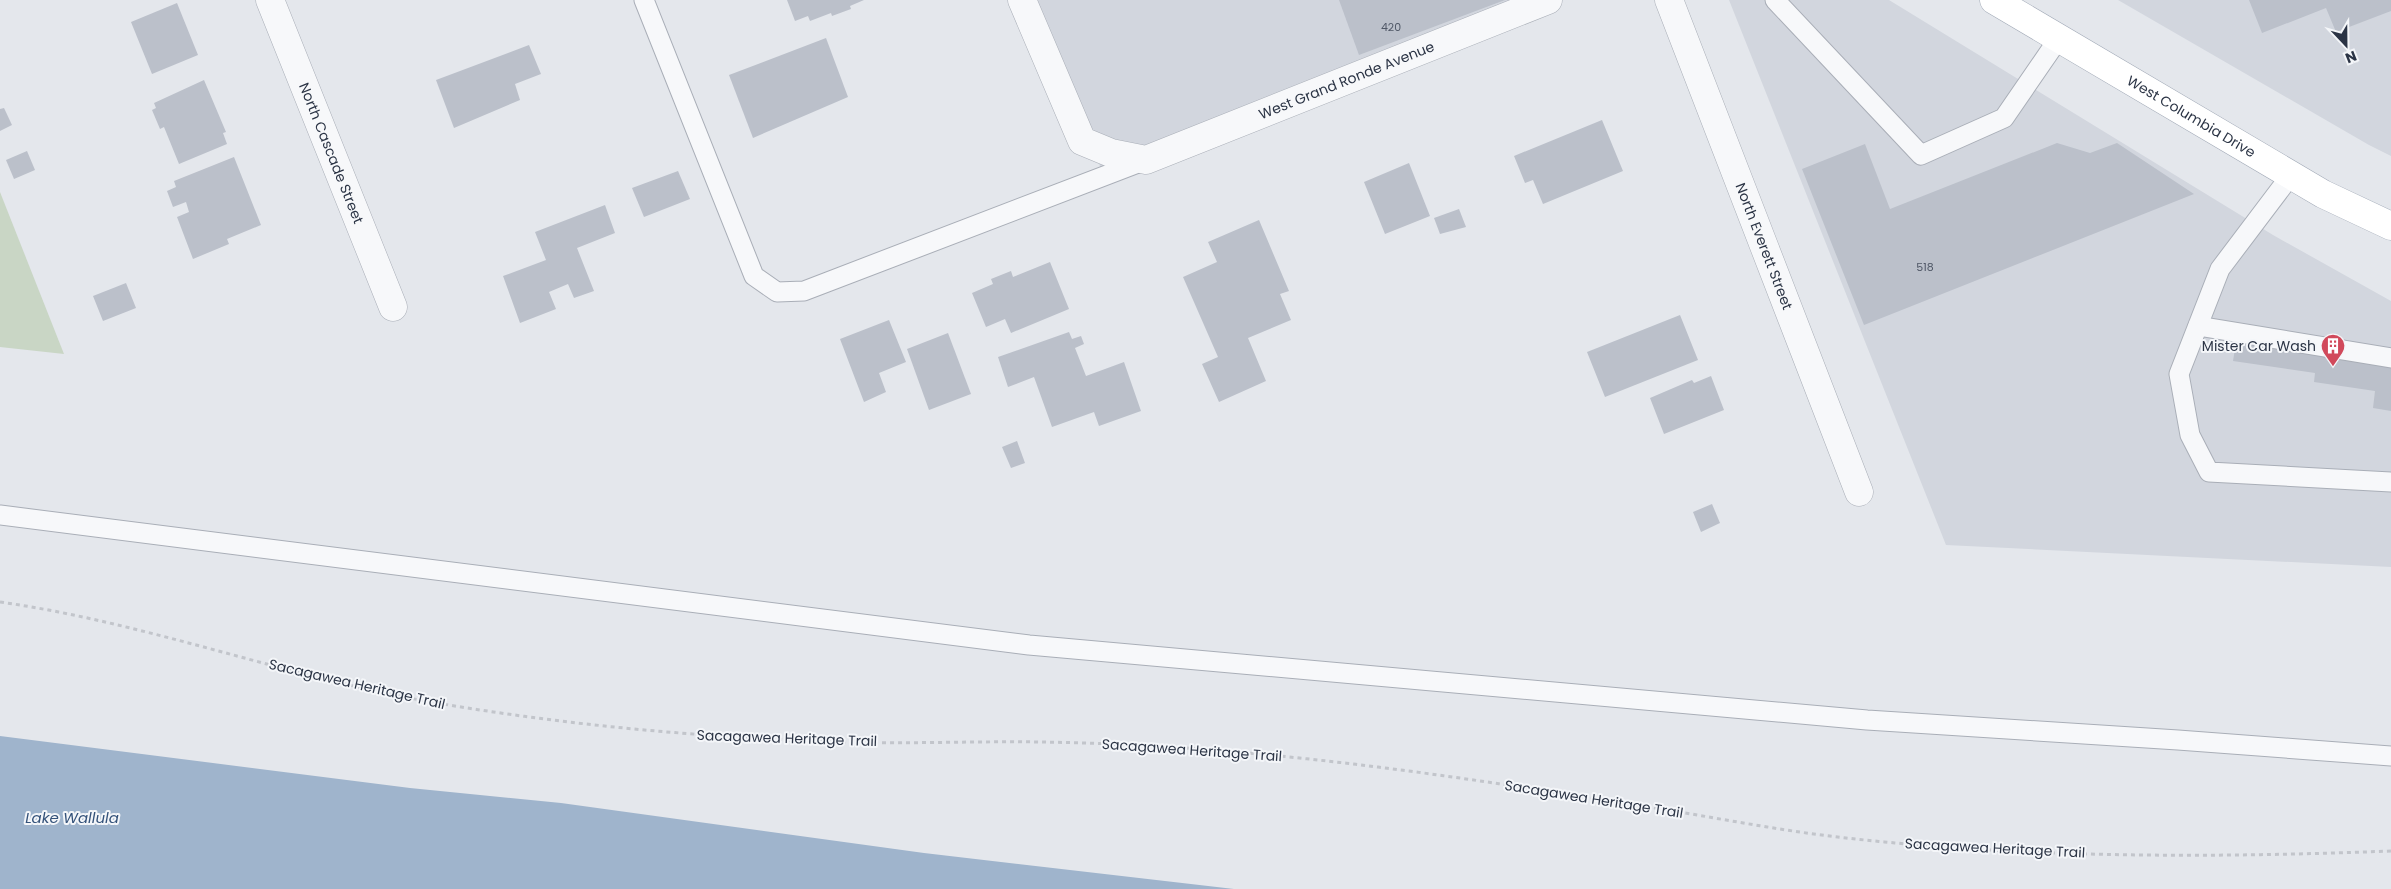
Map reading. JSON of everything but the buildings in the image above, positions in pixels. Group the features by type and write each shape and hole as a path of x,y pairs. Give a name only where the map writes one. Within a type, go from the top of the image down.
{"main road":[{"name":"West Columbia Drive","path":"1994,0 2324,194 2391,226"}],"street":[{"name":"North Cascade Street","path":"270,0 393,307"},
{"path":"1022,0 1082,141 1111,153 1146,160"},
{"name":"West Grand Ronde Avenue","path":"1146,160 1548,0"},
{"name":"North Everett Street","path":"1669,0 1859,492"}],"lane":[{"path":"644,0 754,276 777,292 804,291 1146,160"},
{"path":"1775,0 1921,154 2004,118 2059,38"},
{"path":"2291,175 2220,269 2179,374 2190,435 2209,472 2391,482"},
{"path":"2198,326 2391,358"},
{"path":"0,515 1029,646 1857,719 2391,756"}],"path":[{"name":"Sacagawea Heritage Trail","path":"0,602 90,618 381,692 519,716 616,728 709,735 853,742 1047,742 1252,753 1416,771 1783,830 2011,852 2286,855 2391,851"}],"shaded area":[{"path":"1034,0 1518,0 1101,169"},
{"path":"1729,0 1889,0 2273,235 2391,301 2391,567 1946,545"},
{"path":"2118,0 2391,0 2391,156 2369,145"}],"green space":[{"path":"0,192 64,354 0,347"}],"water":[{"name":"Lake Wallula","path":"0,736 410,788 561,803 924,853 1234,889 0,889"}],"place":[{"name":"Mister Car Wash","path":"2333,367"}]}
